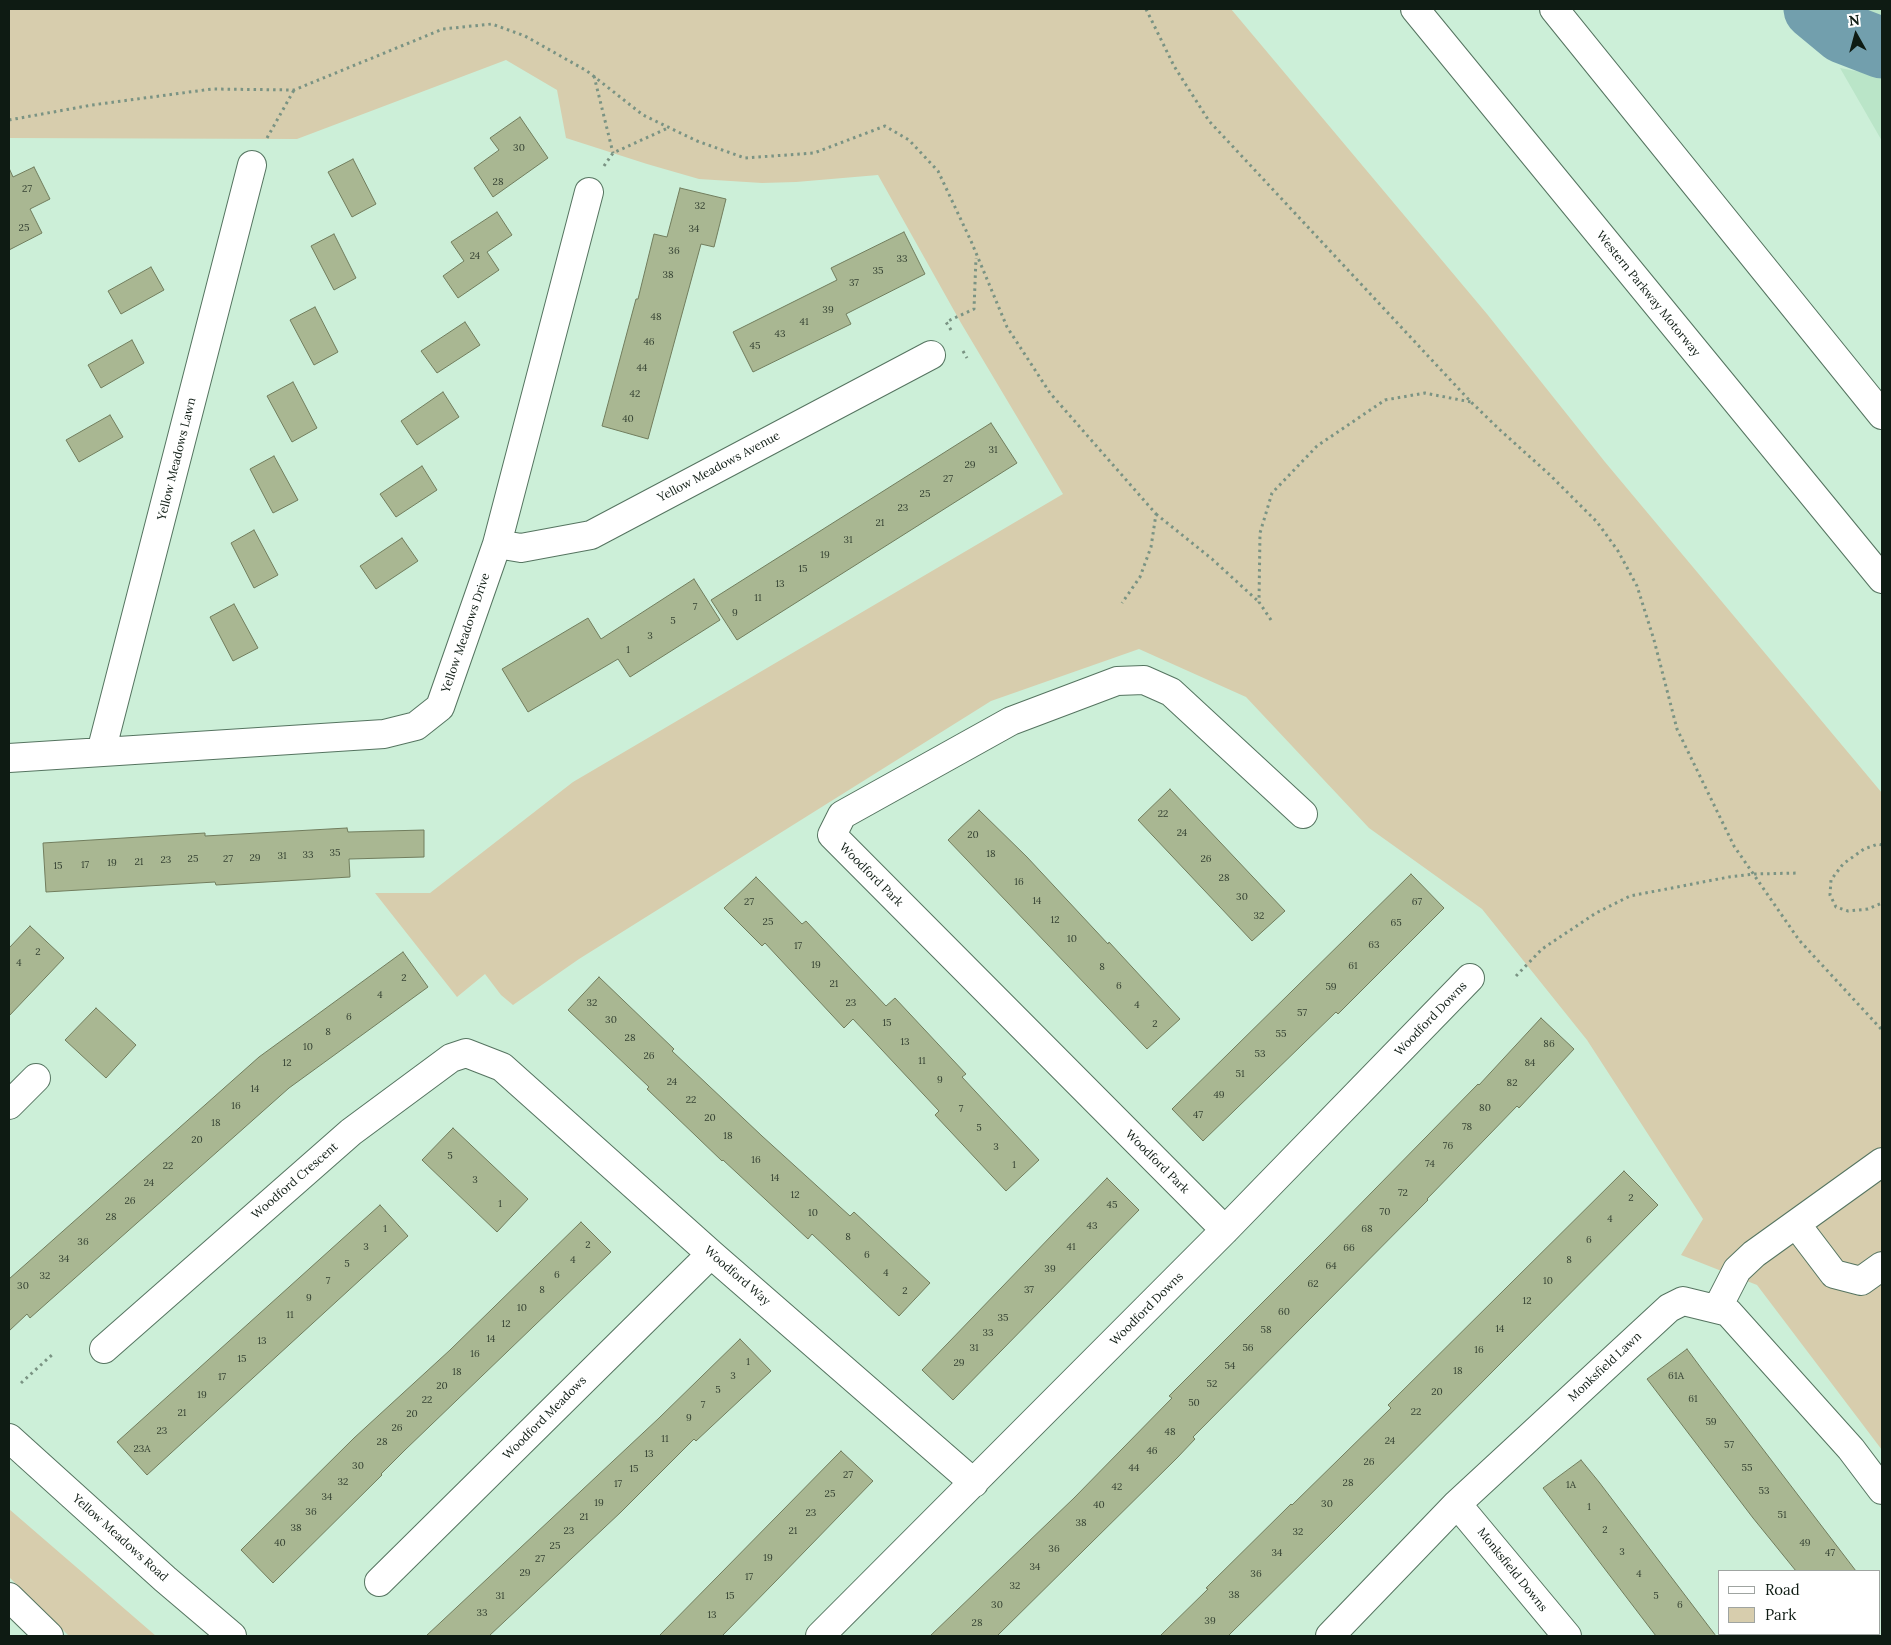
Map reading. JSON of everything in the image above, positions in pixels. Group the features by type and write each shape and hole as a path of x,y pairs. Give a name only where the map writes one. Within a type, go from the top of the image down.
{"main road":[{"name":"Western Parkway Motorway","path":"1415,9 1882,579"},
{"path":"1554,9 1882,415"},
{"name":"Yellow Meadows Lawn","path":"101,752 252,165"},
{"name":"Yellow Meadows Drive","path":"9,758 384,734 416,726 440,707 497,544 589,192"},
{"name":"Yellow Meadows Avenue","path":"497,544 521,548 591,534 931,355"},
{"name":"Woodford Park","path":"1225,1230 832,835 842,815 1011,721 1117,680 1144,680 1171,692 1303,814"},
{"name":"Woodford Downs","path":"820,1636 1225,1230 1470,978"},
{"name":"Woodford Crescent","path":"104,1348 351,1132 451,1058 466,1053 502,1067"},
{"name":"Woodford Way","path":"502,1067 711,1254 974,1483"},
{"path":"9,1105 36,1078"},
{"path":"1717,1309 1737,1270 1754,1254 1882,1162"},
{"path":"1796,1224 1834,1274 1861,1281 1882,1266"},
{"name":"Woodford Meadows","path":"379,1582 711,1254"},
{"name":"Monksfield Lawn","path":"1330,1636 1457,1504 1669,1308 1683,1301 1728,1312 1851,1449 1882,1490"},
{"name":"Yellow Meadows Road","path":"9,1438 165,1579 232,1636"},
{"name":"Monksfield Downs","path":"1457,1504 1567,1636"},
{"path":"9,1597 49,1636"}],"path":[{"path":"1146,9 1174,66 1209,121 1471,402 1550,475 1597,522 1618,551 1637,586 1654,640 1677,729 1734,846 1799,940 1882,1030"},
{"path":"9,120 92,105 212,89 294,90 443,29 492,24 525,36 594,76 643,115 697,141 745,158 814,153 884,126 909,140 938,171 1007,328 1050,393 1156,514 1212,559 1259,602 1271,620"},
{"path":"594,76 613,153"},
{"path":"265,142 294,90"},
{"path":"602,169 613,153 669,128"},
{"path":"955,337 946,322 974,309 976,255"},
{"path":"959,344 967,358"},
{"path":"1259,602 1260,533 1272,493 1317,446 1386,400 1426,393 1471,402"},
{"path":"1122,603 1140,577 1151,547 1156,514"},
{"path":"1882,846 1878,844 1864,849 1843,864 1831,880 1830,895 1836,907 1848,911 1868,909 1882,904"},
{"path":"1516,976 1542,949 1596,912 1630,896 1754,874 1799,873"},
{"path":"21,1383 54,1353"}],"shaded area":[{"path":"1841,9 1882,9 1882,23"},
{"path":"1840,68 1882,76 1882,141"}],"green space":[{"path":"9,9 1231,9 1487,314 1605,462 1882,793 1882,1450 1757,1285 1681,1255 1703,1219 1587,1040 1482,909 1369,828 1246,697 1139,649 991,701 579,959 513,1005 501,995 485,974 457,997 375,893 430,893 573,782 1063,494 961,323 878,175 762,183 699,179 647,164 566,138 557,90 506,60 297,139 9,138"},
{"path":"9,1509 156,1636 69,1636 9,1577"}],"building":[{"path":"520,117 548,158 493,197 474,168 499,150 490,138"},
{"path":"353,159 376,204 352,217 328,172"},
{"path":"34,167 50,199 30,209 42,233 9,250 9,168 13,177"},
{"path":"680,188 726,199 714,247 701,244 648,439 602,426 636,299 638,299 654,234 667,237"},
{"path":"497,212 512,235 487,252 499,270 458,298 443,276 464,261 451,242"},
{"path":"904,232 925,274 846,314 851,324 753,372 733,332 837,280 831,268"},
{"path":"334,234 356,278 334,290 311,246"},
{"path":"151,267 164,290 121,314 108,291"},
{"path":"315,307 338,352 314,365 290,320"},
{"path":"465,322 480,345 437,373 421,351"},
{"path":"132,340 144,363 101,388 88,365"},
{"path":"293,382 317,428 292,442 267,396"},
{"path":"443,392 459,417 417,445 401,421"},
{"path":"110,415 123,437 79,462 66,440"},
{"path":"991,423 1017,463 737,640 711,600"},
{"path":"274,456 298,500 273,513 250,469"},
{"path":"422,466 437,490 396,517 380,494"},
{"path":"254,530 278,575 254,588 231,543"},
{"path":"402,538 418,561 376,589 360,566"},
{"path":"694,579 720,620 630,677 618,659 528,712 502,669 588,618 601,639"},
{"path":"234,604 258,648 233,661 210,617"},
{"path":"1170,789 1285,911 1252,941 1138,820"},
{"path":"979,810 1027,857 1108,944 1109,942 1180,1019 1147,1049 948,840"},
{"path":"347,828 348,832 424,830 424,857 349,859 350,877 216,885 215,882 46,892 43,843 205,833 205,836"},
{"path":"1411,874 1444,908 1338,1014 1336,1012 1203,1141 1172,1109"},
{"path":"756,877 802,924 806,921 886,1006 895,998 966,1074 962,1077 1039,1160 1006,1191 935,1115 939,1111 853,1019 844,1028 765,943 762,946 724,908"},
{"path":"30,926 64,958 9,1016 9,948"},
{"path":"403,952 428,987 289,1088 30,1318 27,1314 9,1331 9,1279 259,1057"},
{"path":"599,977 674,1049 672,1051 762,1136 850,1216 854,1212 930,1283 899,1316 812,1234 808,1239 722,1161 647,1089 649,1087 568,1010"},
{"path":"96,1008 136,1045 106,1078 65,1040"},
{"path":"1541,1018 1574,1049 1519,1108 1517,1106 1428,1200 1193,1437 1195,1439 1177,1458 997,1636 930,1636 1074,1498 1172,1398 1169,1396 1479,1085"},
{"path":"453,1128 528,1199 497,1232 422,1160"},
{"path":"1624,1171 1658,1205 1336,1529 1228,1636 1160,1636 1291,1504 1391,1408 1388,1405"},
{"path":"1107,1178 1139,1210 953,1400 922,1370"},
{"path":"380,1205 408,1236 147,1475 117,1442"},
{"path":"581,1222 611,1252 405,1450 273,1583 241,1550 354,1438 450,1350"},
{"path":"740,1339 771,1371 696,1441 694,1439 621,1512 489,1636 426,1636 659,1418"},
{"path":"1687,1349 1855,1570 1795,1570 1647,1379"},
{"path":"841,1451 873,1481 722,1636 659,1636"},
{"path":"1581,1460 1716,1636 1656,1636 1543,1488"}],"waterway":[{"path":"1814,9 1843,33 1882,48"}]}
